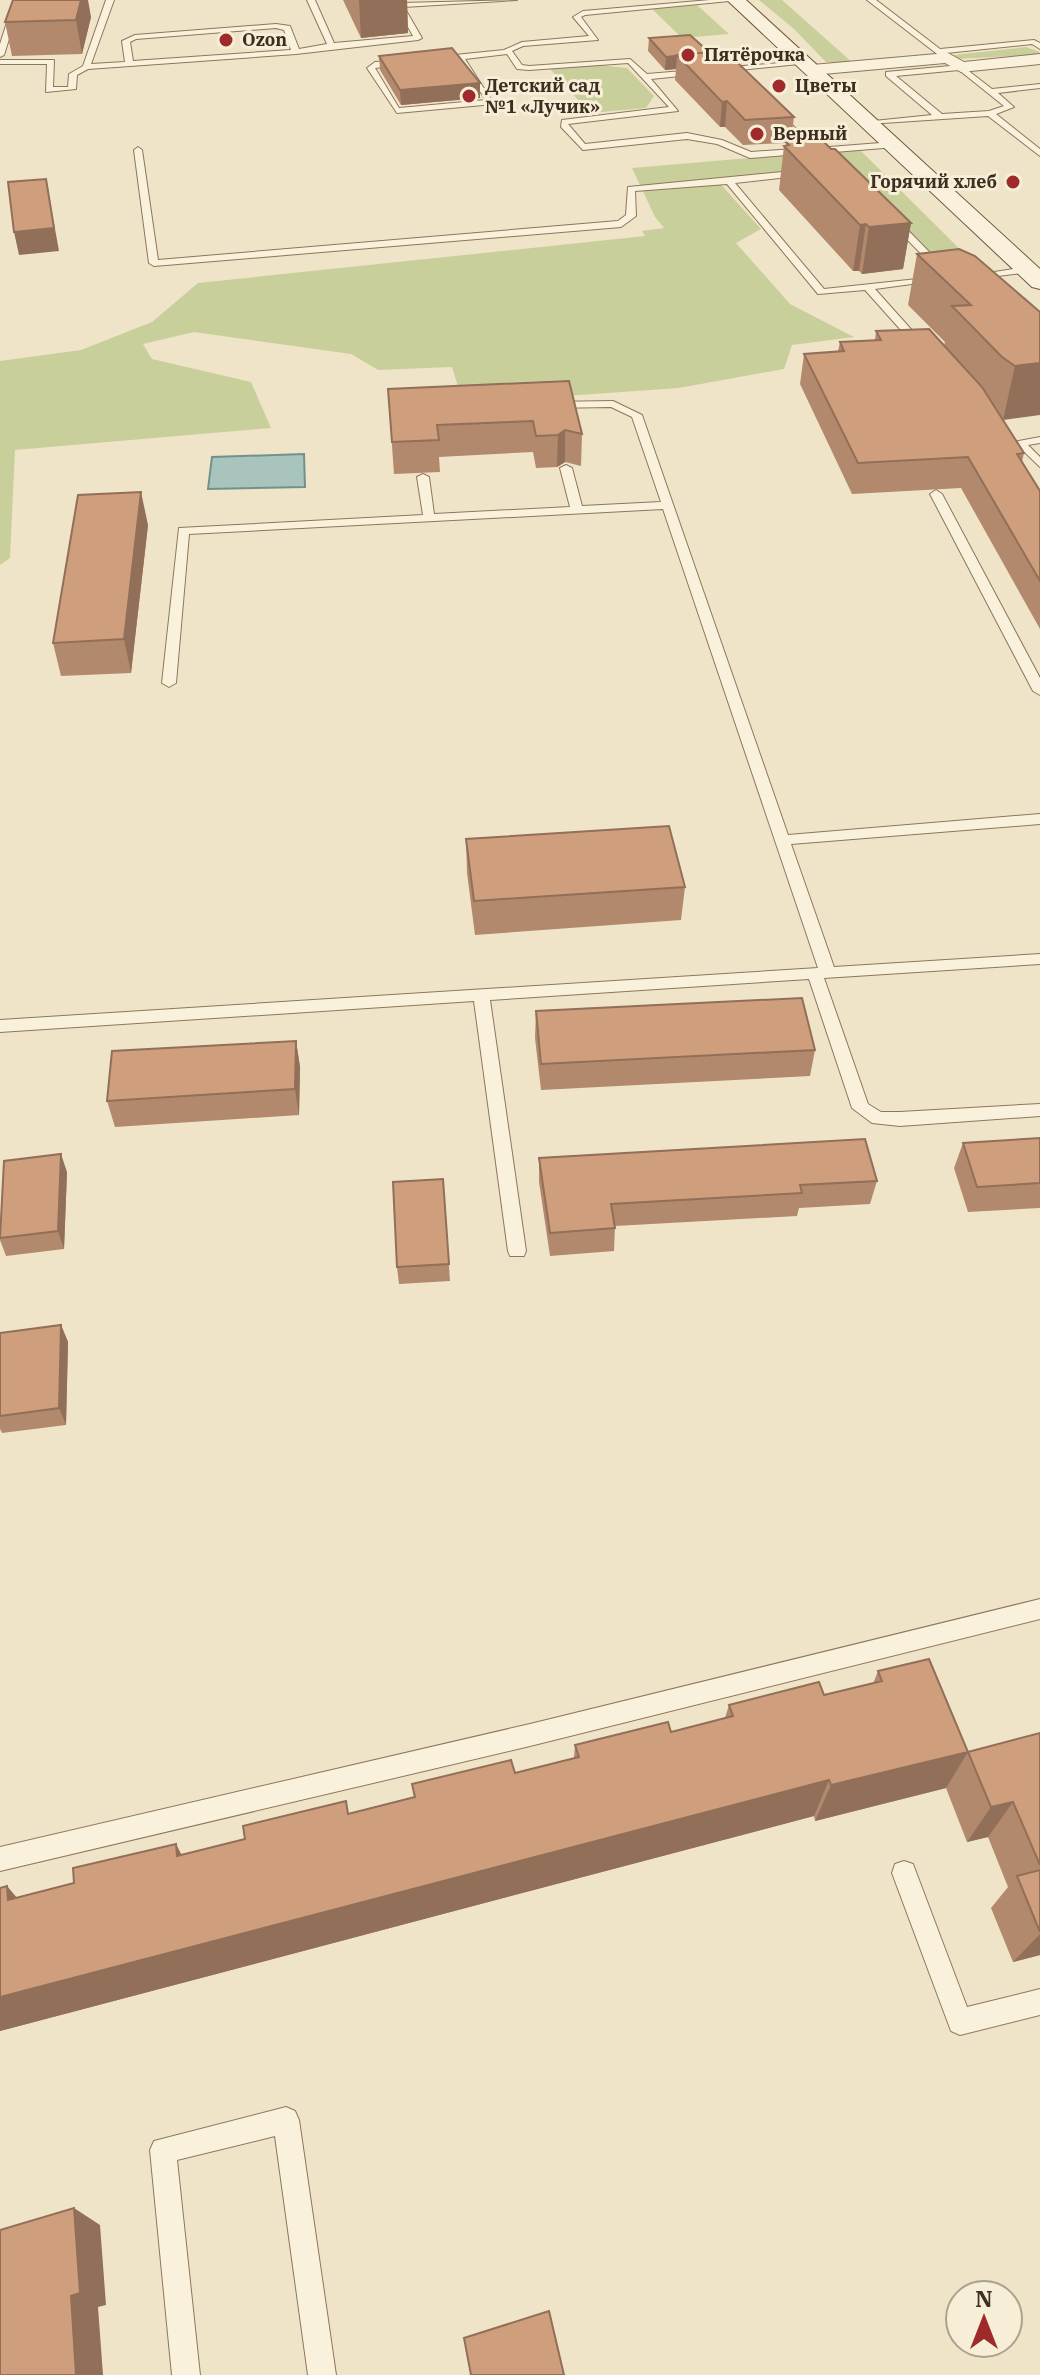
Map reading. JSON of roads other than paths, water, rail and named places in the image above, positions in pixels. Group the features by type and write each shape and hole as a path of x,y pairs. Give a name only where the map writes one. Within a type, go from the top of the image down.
{"main road":[{"path":"736,0 1033,276"}],"street":[{"path":"808,67 950,59 1040,59"}],"lane":[{"path":"86,67 110,0"},
{"path":"311,0 331,46"},
{"path":"0,62 51,62 49,90 72,89 73,74 86,67 296,52 418,38 399,3 513,0"},
{"path":"736,0 583,13 577,17 595,38 508,48 520,67 529,68 630,61 675,109 579,118 564,125 583,147 687,136 719,142 750,155 893,145"},
{"path":"868,122 990,113 1010,107 871,0"},
{"path":"90,12 106,12"},
{"path":"0,55 13,16 32,14"},
{"path":"130,66 126,41 135,37 276,26 287,28 296,52"},
{"path":"940,117 889,74 1034,42 1040,47"},
{"path":"432,59 509,52"},
{"path":"418,60 372,66 397,111 491,102 460,57"},
{"path":"645,77 808,67"},
{"path":"992,91 1040,86"},
{"path":"990,113 1040,153"},
{"path":"778,114 825,160"},
{"path":"138,150 154,263 621,224 631,216 631,189 820,172"},
{"path":"729,181 821,292 950,279 884,210"},
{"path":"970,288 960,278 1033,276"},
{"path":"868,288 931,357"},
{"path":"532,406 601,403 632,410 640,422 782,840 861,1108 868,1115 900,1119 1040,1110"},
{"path":"1040,440 1016,439 1040,464"},
{"path":"566,468 577,510"},
{"path":"423,477 429,518"},
{"path":"936,494 1040,691"},
{"path":"169,683 183,531 668,505"},
{"path":"782,840 1040,819"},
{"path":"0,1026 1040,959"},
{"path":"481,994 517,1251"},
{"path":"0,1859 530,1735 1040,1609"},
{"path":"904,1873 960,2022 1040,2002"},
{"path":"186,2375 163,2150 286,2120 322,2375"}],"water":[{"path":"304,454 305,487 208,489 212,457"}],"place":[{"name":"Ozon","path":"226,40"},
{"name":"Пятёрочка","path":"688,55"},
{"name":"Цветы","path":"779,86"},
{"name":"Детский сад №1 «Лучик»","path":"469,96"},
{"name":"Верный","path":"757,134"},
{"name":"Горячий хлеб","path":"1013,182"}]}
